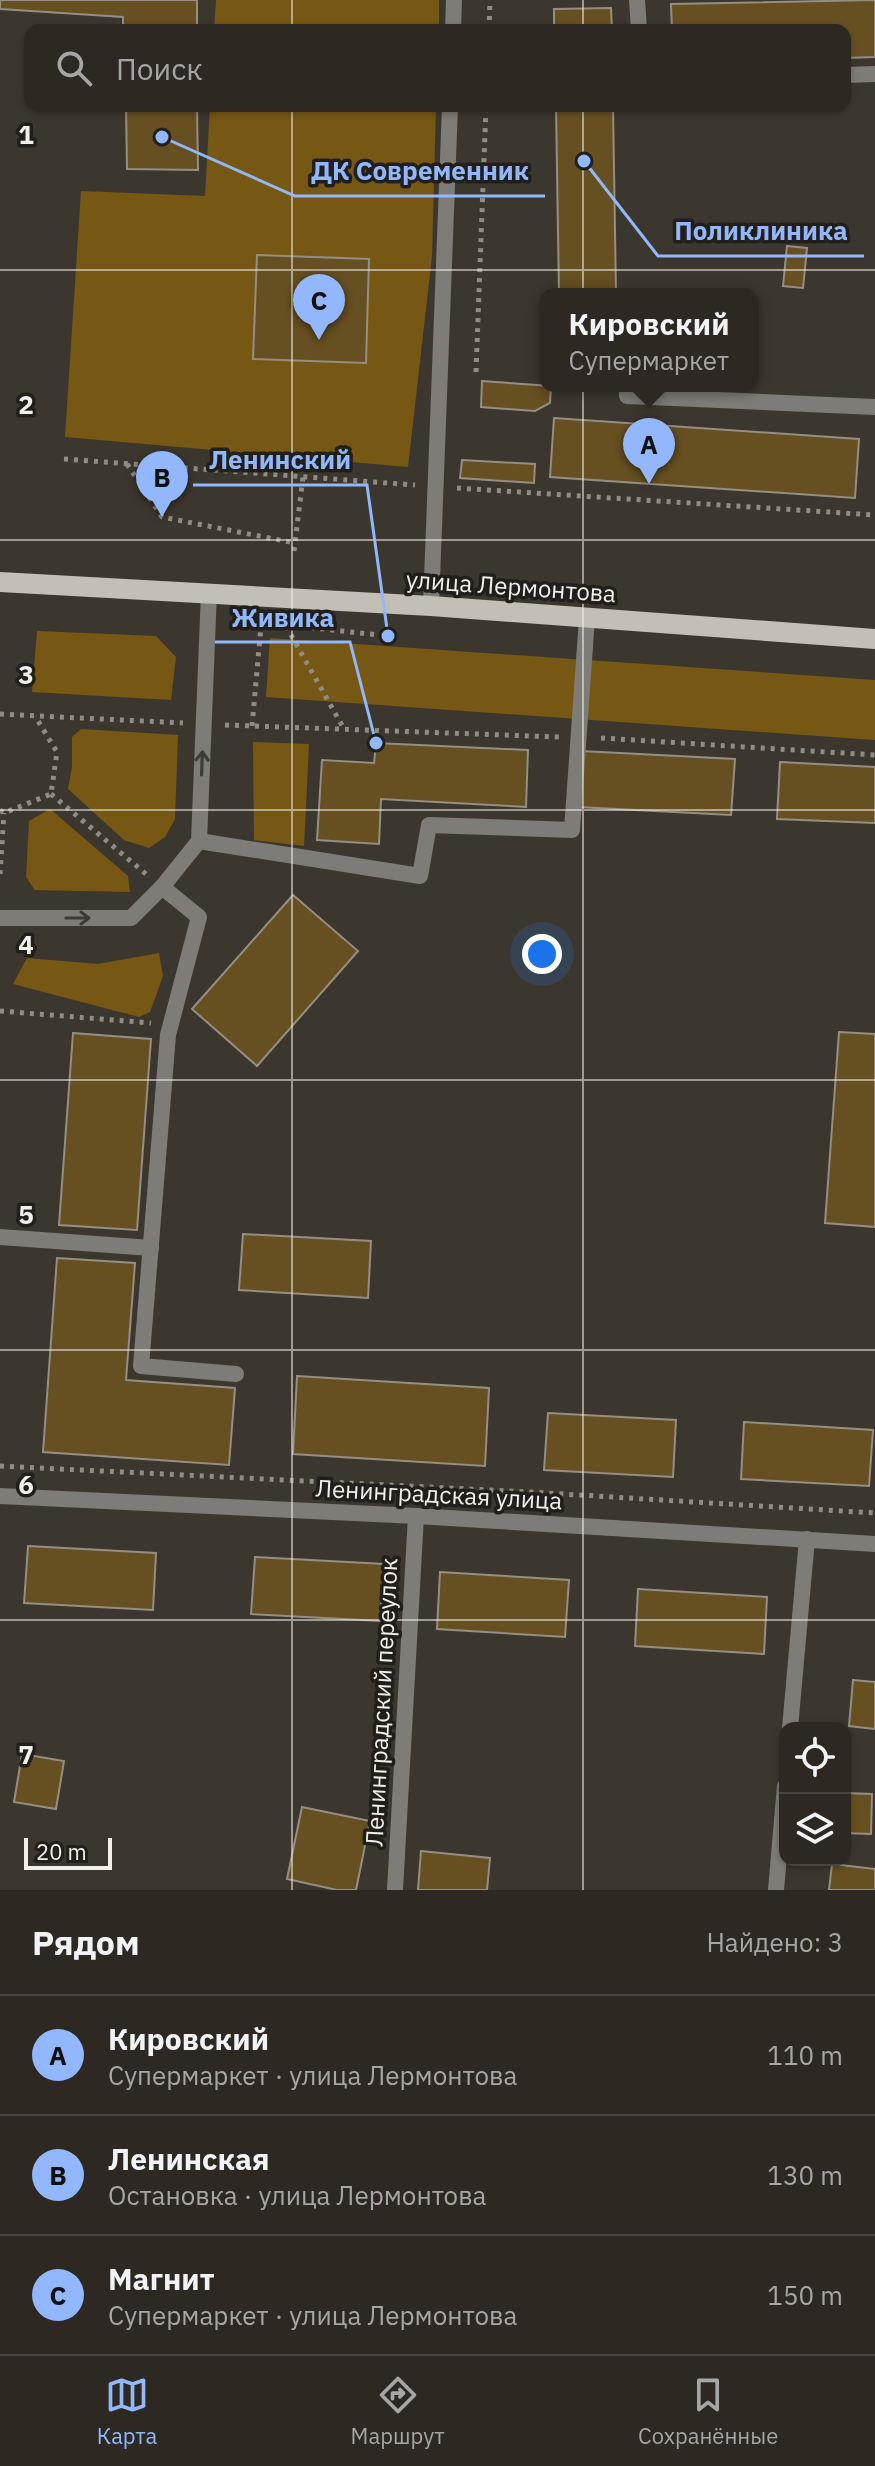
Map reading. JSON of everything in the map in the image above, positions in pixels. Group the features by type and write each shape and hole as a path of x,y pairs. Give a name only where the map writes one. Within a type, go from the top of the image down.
{"main road":[{"name":"улица Лермонтова","path":"0,582 431,606 875,639"}],"street":[{"path":"453,24 454,0"},
{"path":"637,0 639,24"},
{"path":"851,75 875,74"},
{"path":"431,606 450,112"},
{"path":"627,392 627,396 875,407"},
{"path":"0,918 131,918 162,887 199,841 209,592"},
{"path":"199,841 420,876 429,825 572,830 587,618"},
{"path":"162,887 199,917 171,1024 141,1366 236,1374"},
{"path":"0,1237 151,1248"},
{"name":"Ленинградская улица","path":"0,1496 416,1516 875,1544"},
{"name":"Ленинградский переулок","path":"395,1890 416,1516"},
{"path":"791,1722 807,1539"},
{"path":"776,1890 784,1794"}],"path":[{"path":"489,24 490,0"},
{"path":"476,372 486,112"},
{"path":"64,459 875,515"},
{"path":"127,464 162,517 295,543"},
{"path":"294,551 303,477"},
{"path":"252,726 261,626 286,625 388,636"},
{"path":"286,625 344,729"},
{"path":"0,714 578,737 875,755"},
{"path":"35,716 57,752 51,794"},
{"path":"0,874 2,811 51,794"},
{"path":"51,794 162,887"},
{"path":"0,1011 171,1024"},
{"path":"0,1466 530,1492 875,1513"}],"shaded area":[{"path":"216,0 439,0 439,24 214,24"},
{"path":"210,112 436,112 432,256 408,467 65,437 81,191 205,196"},
{"path":"37,631 156,636 176,657 171,700 32,692"},
{"path":"270,638 875,680 875,740 266,697"},
{"path":"81,729 178,735 175,819 165,837 149,848 124,840 68,789 72,737"},
{"path":"253,742 309,744 304,846 254,840"},
{"path":"50,809 128,876 130,892 35,890 26,877 29,821"},
{"path":"159,953 163,976 150,1012 139,1017 13,984 27,958 98,964"}],"building":[{"path":"0,0 197,0 197,24 123,24 123,17 0,9"},
{"path":"875,0 875,57 851,58 851,24 672,24 671,4"},
{"path":"611,8 612,24 554,24 554,9"},
{"path":"126,112 197,112 198,170 127,169"},
{"path":"556,112 613,112 616,288 559,288"},
{"path":"787,246 807,248 803,288 783,286"},
{"path":"257,255 369,259 366,363 253,359"},
{"path":"482,381 539,385 539,392 551,392 550,403 535,411 481,407"},
{"path":"554,418 859,439 855,498 550,477"},
{"path":"462,460 535,464 534,483 460,478"},
{"path":"376,743 528,750 526,807 381,799 379,844 317,840 322,760 374,763"},
{"path":"581,751 735,759 731,815 578,807"},
{"path":"780,762 875,767 875,823 777,819"},
{"path":"293,895 358,951 257,1066 192,1009"},
{"path":"839,1032 875,1034 875,1227 825,1223"},
{"path":"73,1033 151,1039 137,1230 59,1225"},
{"path":"243,1234 371,1241 368,1298 239,1290"},
{"path":"57,1258 135,1263 126,1380 235,1388 229,1465 43,1452"},
{"path":"297,1376 489,1388 485,1466 293,1454"},
{"path":"548,1413 676,1420 673,1477 544,1470"},
{"path":"744,1422 873,1430 869,1486 741,1479"},
{"path":"28,1546 156,1553 153,1610 24,1603"},
{"path":"255,1557 384,1564 380,1621 251,1614"},
{"path":"440,1572 569,1580 565,1637 437,1629"},
{"path":"638,1589 767,1597 764,1654 635,1646"},
{"path":"853,1680 875,1682 875,1729 851,1726"},
{"path":"22,1754 64,1761 56,1809 14,1802"},
{"path":"851,1793 872,1794 871,1834 851,1833"},
{"path":"302,1807 370,1821 356,1890 337,1890 287,1879"},
{"path":"421,1851 490,1858 487,1890 418,1890"},
{"path":"832,1866 875,1869 875,1890 829,1890"}],"place":[{"name":"ДК Современник","path":"162,137"},
{"name":"Поликлиника","path":"584,161"},
{"name":"Магнит","path":"319,340"},
{"name":"Кировский","path":"649,484"},
{"name":"Ленинская","path":"162,517"},
{"name":"Ленинский","path":"388,636"},
{"name":"Живика","path":"376,743"}]}
